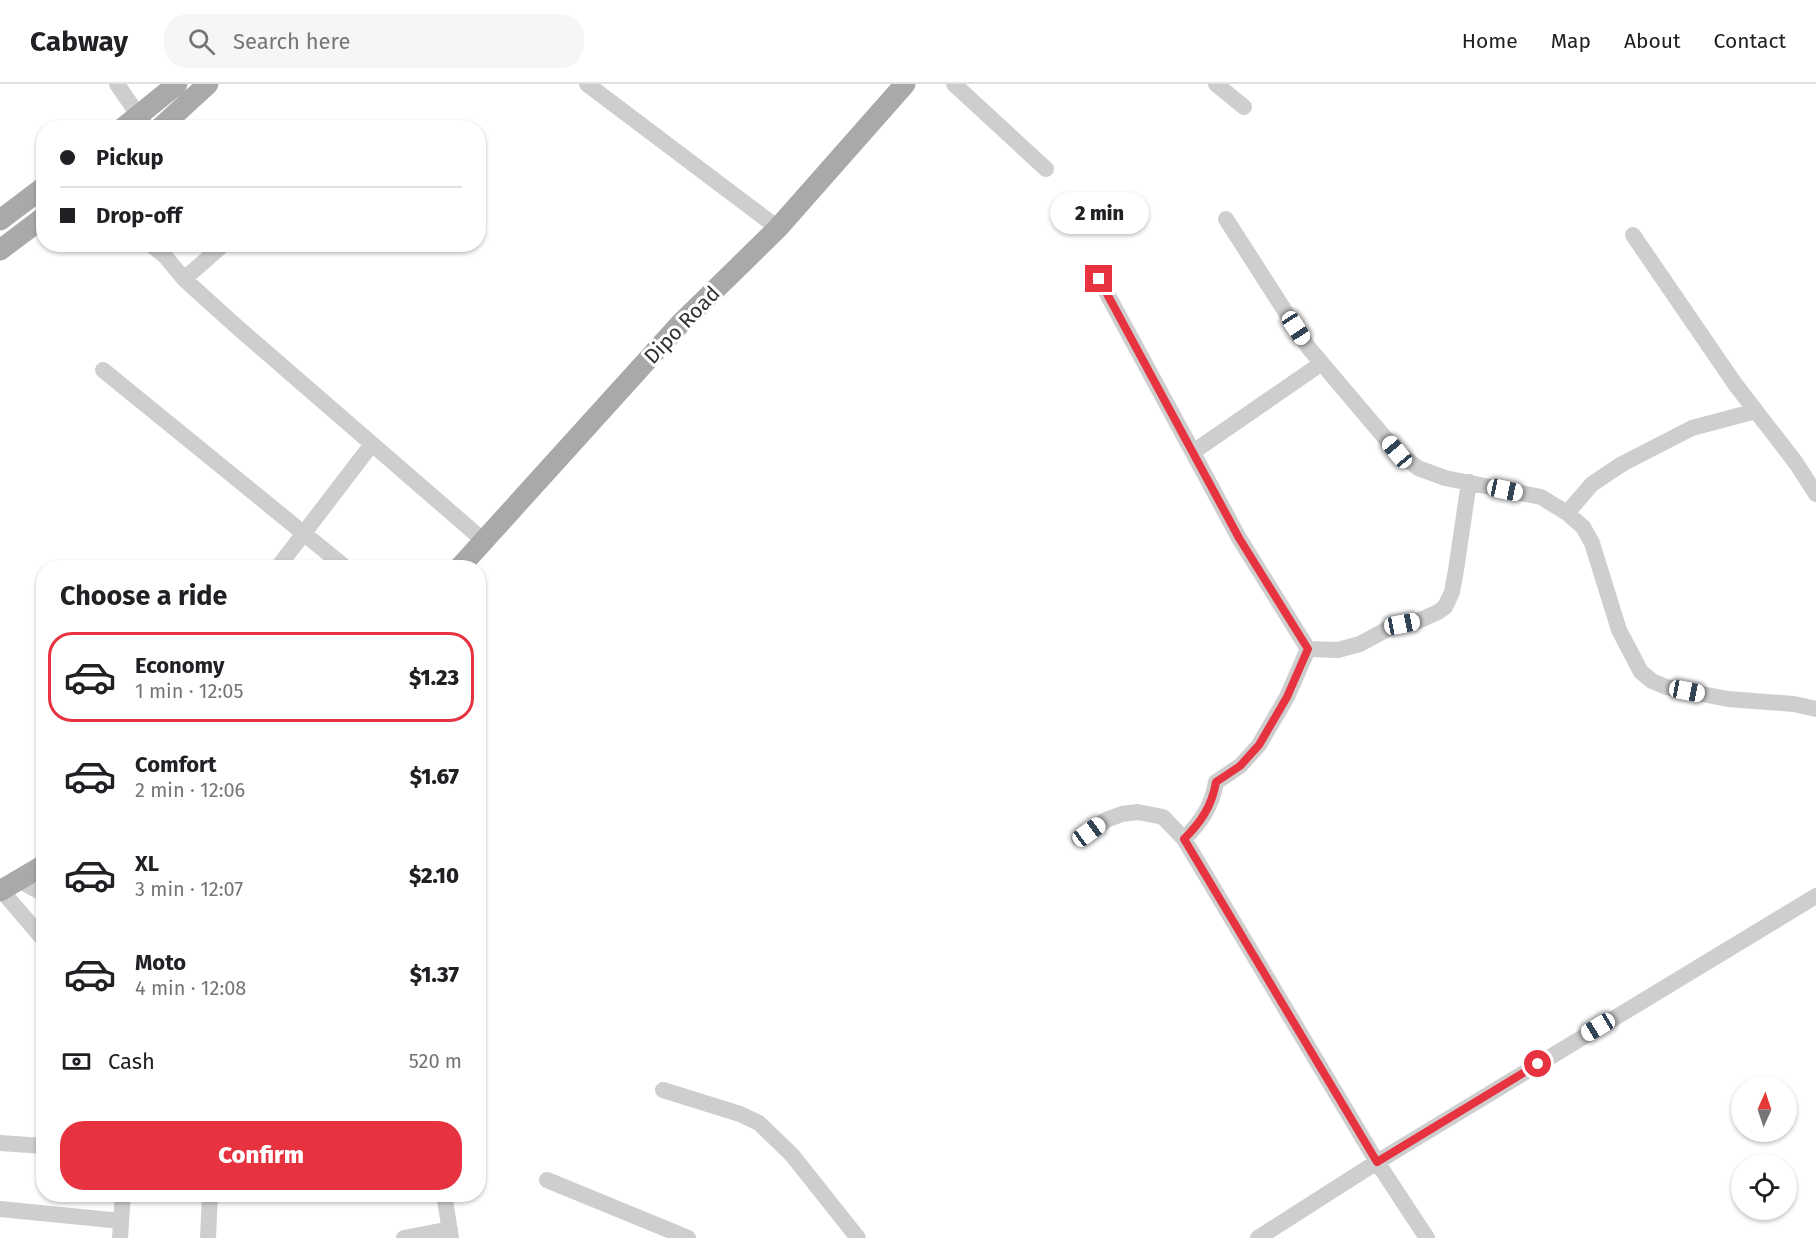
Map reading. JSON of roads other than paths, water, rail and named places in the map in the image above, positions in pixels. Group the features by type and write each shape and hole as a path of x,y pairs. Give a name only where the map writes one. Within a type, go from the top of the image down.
{"main road":[{"path":"140,120 177,84"},
{"path":"168,120 208,84"},
{"name":"Dipo Road","path":"466,560 680,324 778,228 905,84"},
{"path":"0,219 36,193"},
{"path":"0,250 36,223"},
{"path":"6,887 36,870"}],"street":[{"path":"117,84 134,120"},
{"path":"587,84 778,228"},
{"path":"954,84 1046,169"},
{"path":"1216,84 1244,107"},
{"path":"1226,219 1308,347 1397,452 1418,468 1445,478 1541,497 1567,513 1583,527 1592,543 1619,630 1641,672 1652,681 1666,687 1728,699 1794,704 1816,709"},
{"path":"1633,235 1734,384 1797,463 1816,494"},
{"path":"160,252 184,279 236,326 484,541"},
{"path":"184,279 215,252"},
{"path":"1192,452 1099,279 1239,538 1308,649"},
{"path":"1192,452 1322,363"},
{"path":"103,370 336,560"},
{"path":"1567,513 1592,484 1622,464 1692,428 1756,411"},
{"path":"284,560 372,444"},
{"path":"1308,649 1338,650 1360,644 1391,627 1418,621 1445,607 1452,592 1470,482"},
{"path":"1184,839 1209,808 1216,782 1240,766 1259,745 1287,697 1308,649"},
{"path":"1079,838 1106,820 1122,814 1138,812 1163,817 1184,839 1377,1162 1427,1238"},
{"path":"6,887 36,893"},
{"path":"6,887 36,929"},
{"path":"1258,1238 1377,1162 1816,896"},
{"path":"663,1090 740,1114 759,1123 792,1155 858,1238"},
{"path":"0,1143 36,1145"},
{"path":"547,1180 688,1238"},
{"path":"120,1238 122,1202"},
{"path":"210,1202 211,1237"},
{"path":"404,1238 451,1234 445,1202"},
{"path":"0,1209 121,1221"}]}
